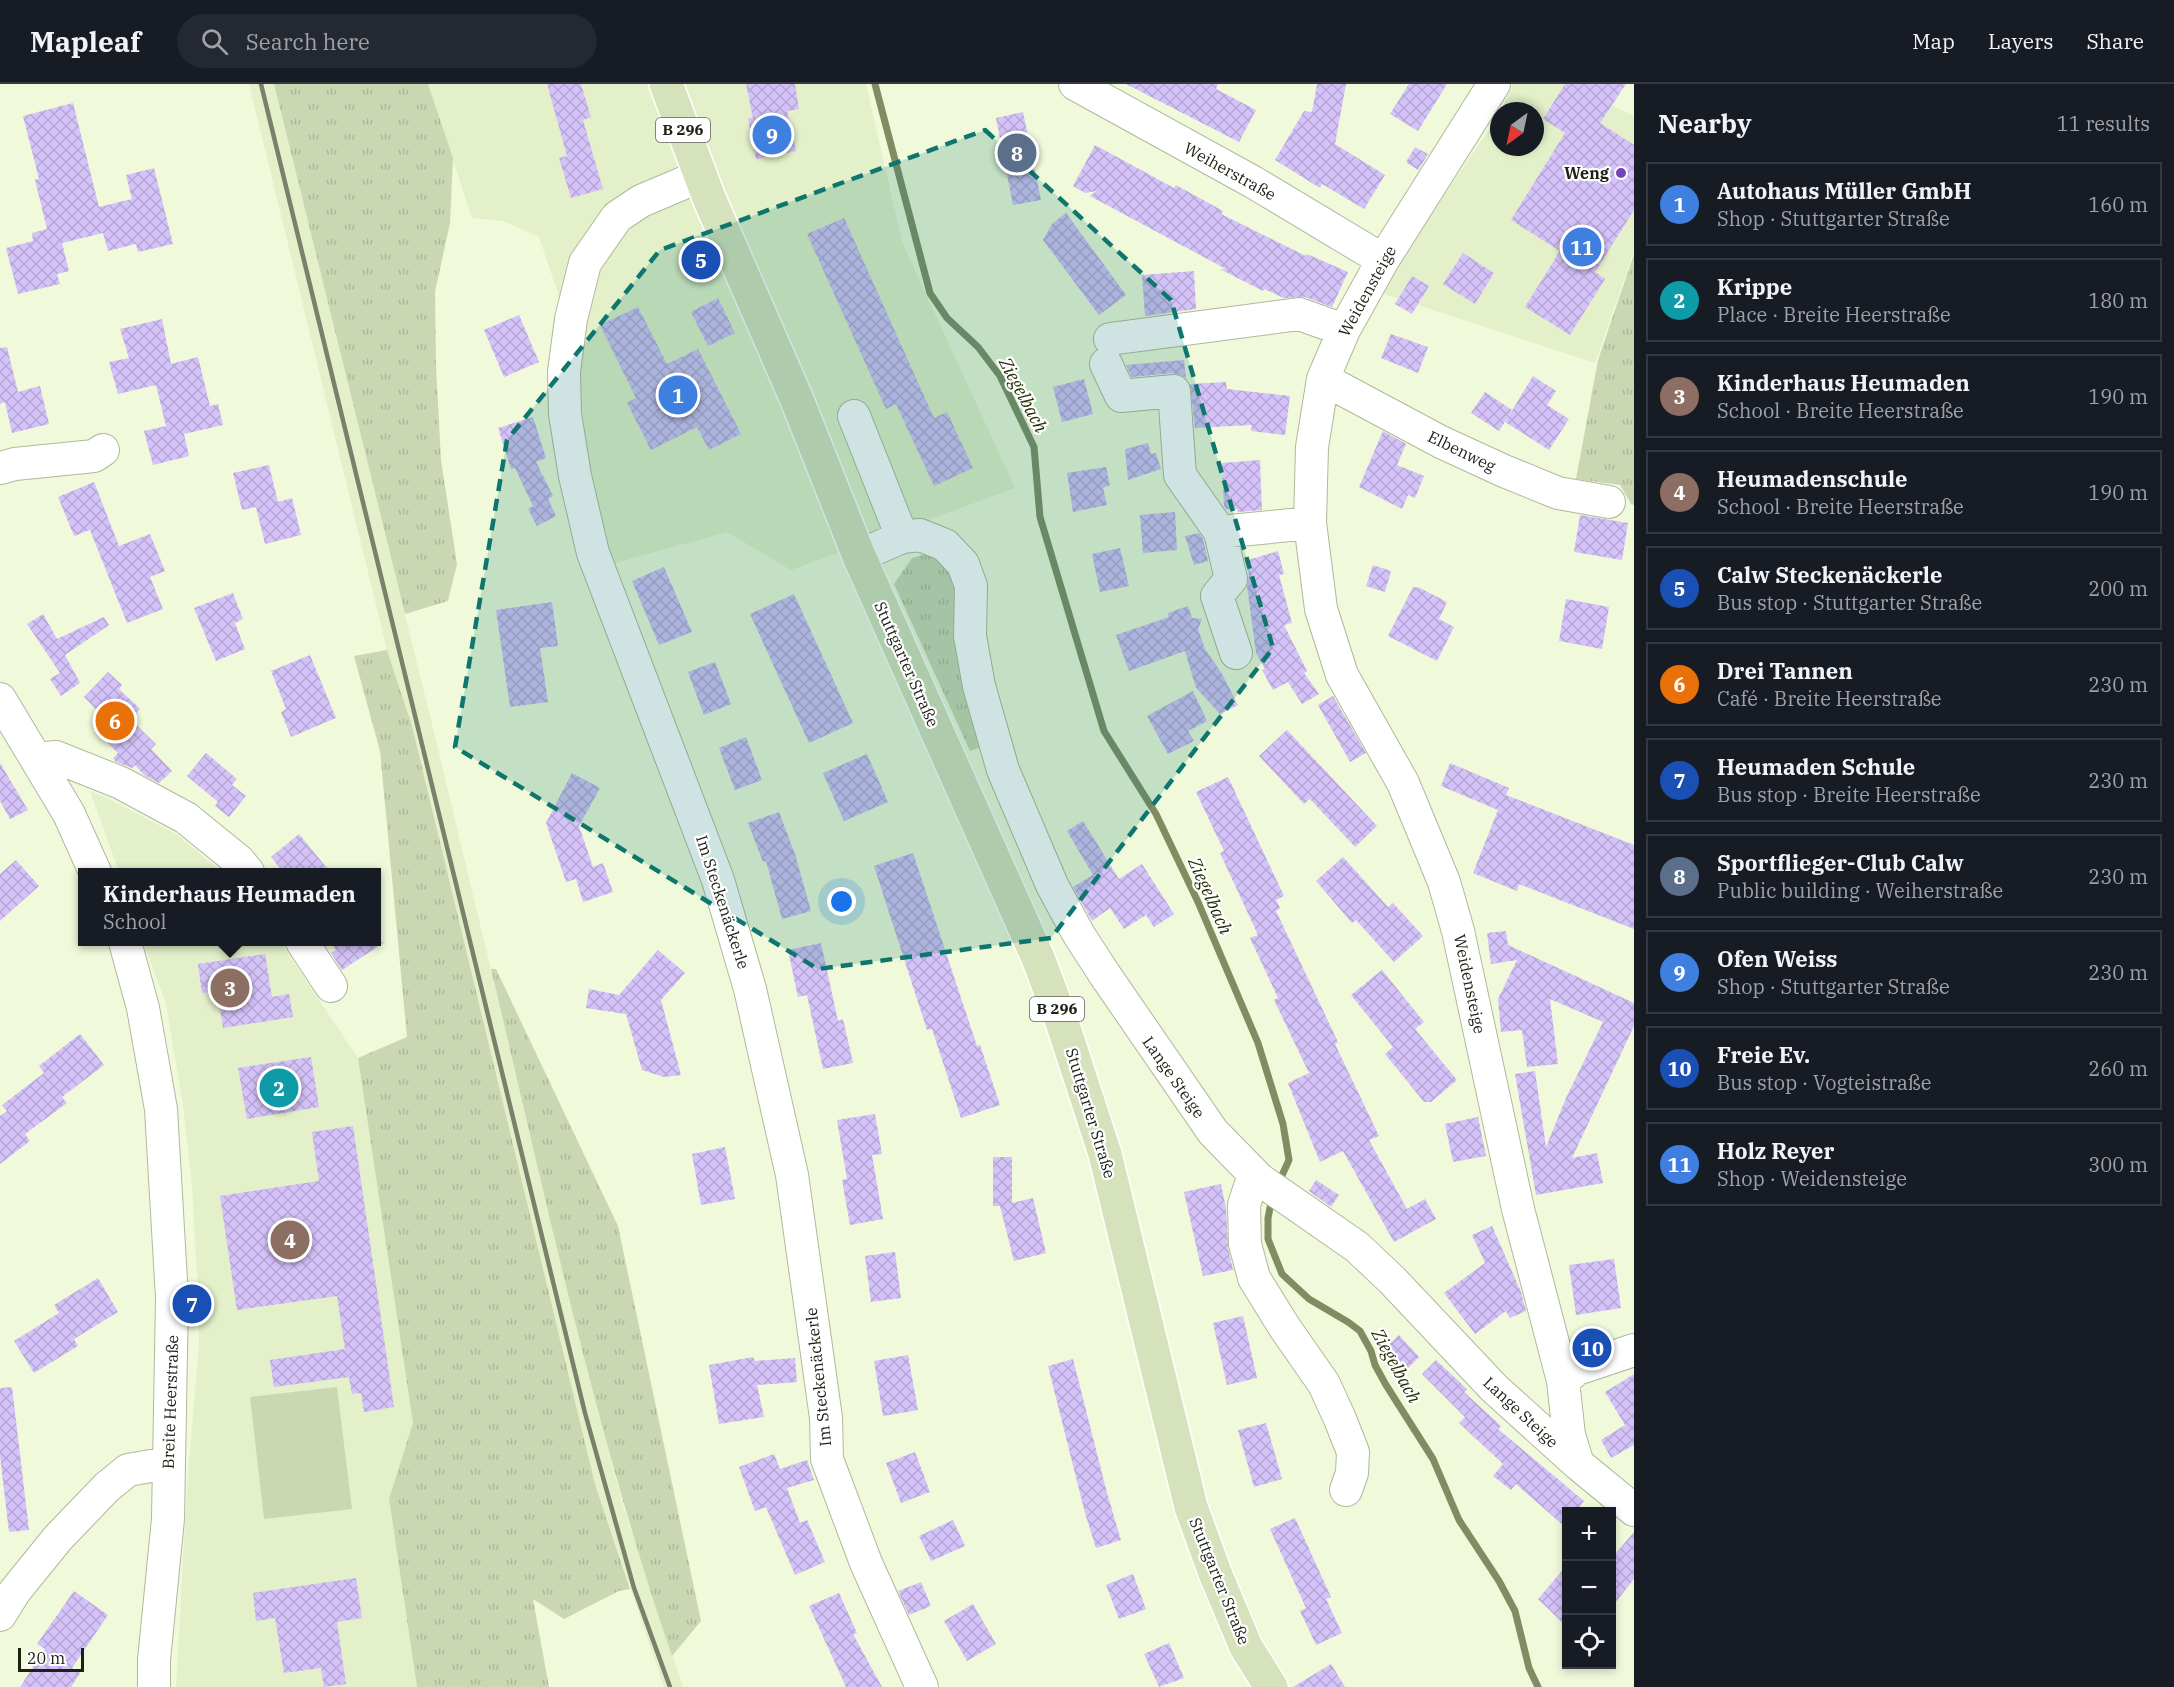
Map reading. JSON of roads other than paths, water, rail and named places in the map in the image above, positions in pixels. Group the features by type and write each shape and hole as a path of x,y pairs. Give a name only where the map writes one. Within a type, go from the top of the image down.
{"main road":[{"name":"Stuttgarter Straße","path":"666,84 700,176 797,400 859,556 1038,958 1062,1022 1105,1154 1191,1507 1246,1647 1271,1687"}],"street":[{"name":"Weiherstraße","path":"1075,84 1253,182 1383,260"},
{"name":"Weidensteige","path":"1494,84 1383,260 1344,330 1323,379 1312,447 1310,523 1321,609 1342,675 1403,783 1443,882 1455,921 1518,1209 1563,1382 1569,1435 1578,1464"},
{"name":"Im Steckenäckerle","path":"700,176 641,201 617,217 585,263 571,319 564,372 565,414 575,476 593,553 718,880 750,989 792,1175 826,1418 827,1459 866,1563 922,1687"},
{"path":"1236,653 1217,596 1231,579 1220,532 1180,476 1174,391 1121,396 1108,352 1299,314 1344,330"},
{"name":"Elbenweg","path":"1323,379 1441,442 1504,471 1558,493 1609,502"},
{"path":"854,416 902,537 859,556"},
{"path":"0,468 15,464 94,456 103,450"},
{"path":"1220,532 1310,523"},
{"name":"Lange Steige","path":"902,537 920,535 945,545 963,564 971,586 970,636 982,696 1003,770 1052,885 1079,935 1213,1132 1256,1177 1357,1247 1392,1280 1494,1388 1578,1464 1634,1510"},
{"path":"0,699 69,814 93,868"},
{"path":"36,759 56,757 121,783 186,818 239,861 244,868"},
{"name":"Breite Heerstraße","path":"125,946 143,1008 161,1109 172,1298 168,1519 154,1660 154,1687"},
{"path":"305,946 331,986"},
{"path":"1256,1177 1244,1205 1245,1244 1254,1278 1324,1384 1340,1419 1353,1452 1352,1473 1346,1490"},
{"path":"1563,1382 1577,1368 1634,1350"},
{"path":"0,1615 15,1591 58,1539 107,1487 128,1470 168,1463"}],"waterway":[{"name":"Ziegelbach","path":"875,84 930,293 947,318 978,347 1000,376 1034,447 1040,517 1104,731 1156,814 1198,902 1258,1043 1283,1124 1289,1160 1279,1182"},
{"name":"Ziegelbach","path":"1272,1198 1268,1218 1268,1239 1282,1274 1309,1299 1360,1331 1386,1385 1433,1459 1459,1520 1499,1581 1515,1611 1529,1668 1538,1687"}],"railway":[{"path":"261,84 585,1413 634,1588 670,1687"}],"place":[{"name":"Ofen Weiss","path":"772,135"},
{"name":"Sportflieger-Club Calw","path":"1017,153"},
{"name":"Weng","path":"1621,173"},
{"name":"Holz Reyer","path":"1582,247"},
{"name":"Calw Steckenäckerle","path":"701,260"},
{"name":"Autohaus Müller GmbH","path":"678,395"},
{"name":"Drei Tannen","path":"115,721"},
{"name":"Kinderhaus Heumaden","path":"230,988"},
{"name":"Krippe","path":"279,1088"},
{"name":"Heumadenschule","path":"290,1240"},
{"name":"Heumaden Schule","path":"192,1304"},
{"name":"Freie Ev.","path":"1592,1348"}]}
